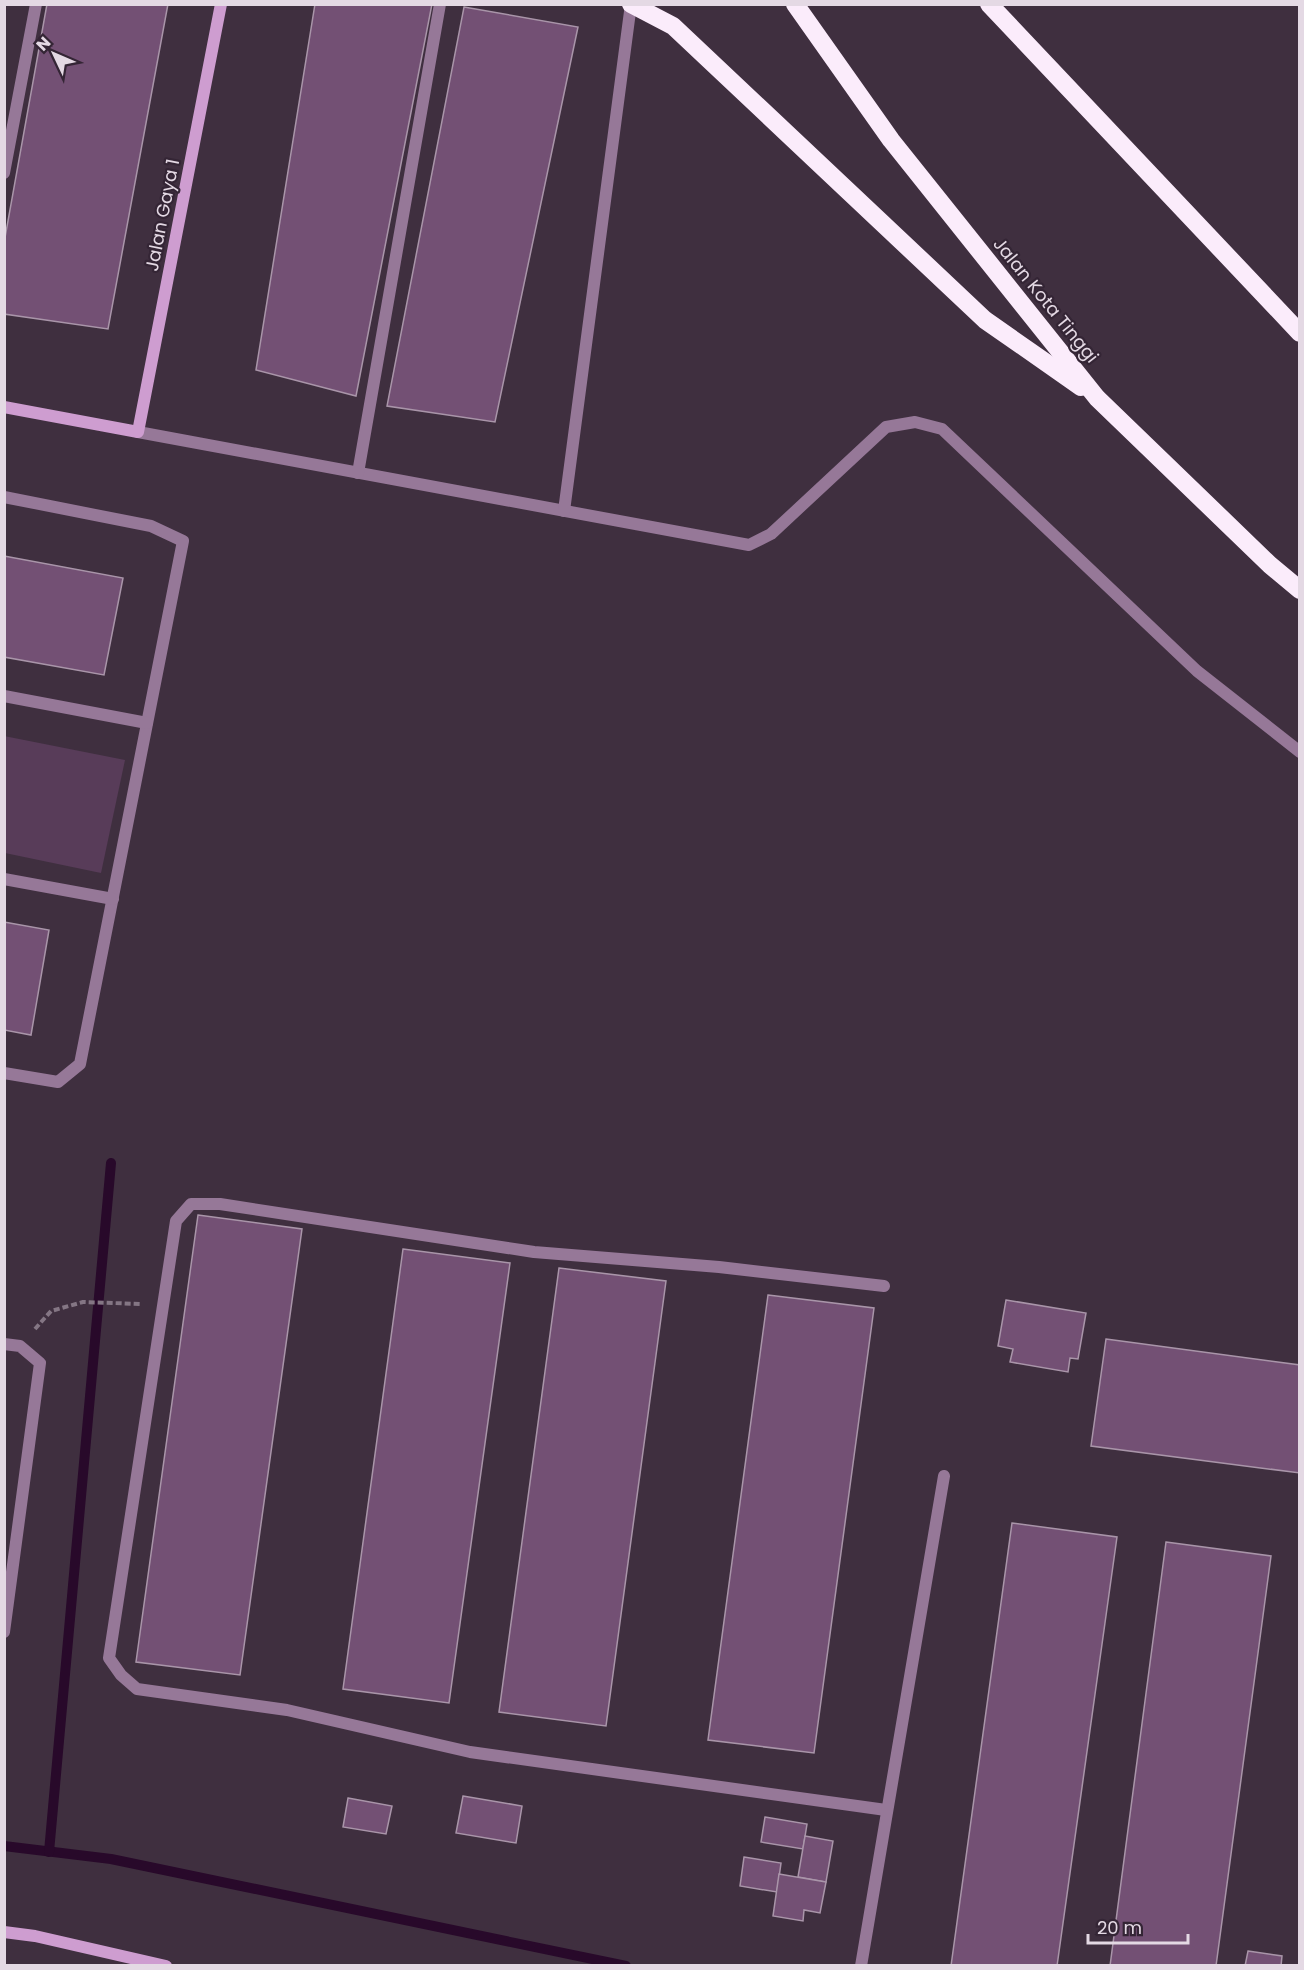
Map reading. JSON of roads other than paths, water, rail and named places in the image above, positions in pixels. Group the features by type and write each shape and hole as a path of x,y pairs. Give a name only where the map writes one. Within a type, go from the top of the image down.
{"highway":[{"path":"631,4 673,26 985,320 1097,398"},
{"name":"Jalan Kota Tinggi","path":"795,4 891,140 1097,398 1270,565 1299,590"},
{"path":"989,4 1299,333"}],"street":[{"path":"4,172 36,4"},
{"name":"Jalan Gaya 1","path":"138,432 221,4"},
{"path":"358,473 440,4"},
{"path":"564,512 631,4"},
{"path":"4,407 749,545 771,534 886,427 915,422 942,429 1197,671 1299,752"},
{"path":"4,497 151,526 183,541 80,1064 58,1082 4,1073"},
{"path":"4,696 147,723"},
{"path":"4,879 113,898"},
{"path":"885,1286 719,1267 534,1252 220,1204 191,1204 176,1221 109,1658 121,1676 137,1689 287,1710 470,1752 886,1810"},
{"path":"4,1344 20,1346 40,1362 4,1632"},
{"path":"861,1965 944,1476"},
{"path":"4,1932 35,1936 166,1965"}],"waterway":[{"path":"49,1852 111,1163"},
{"path":"4,1846 111,1859 626,1966"}]}
